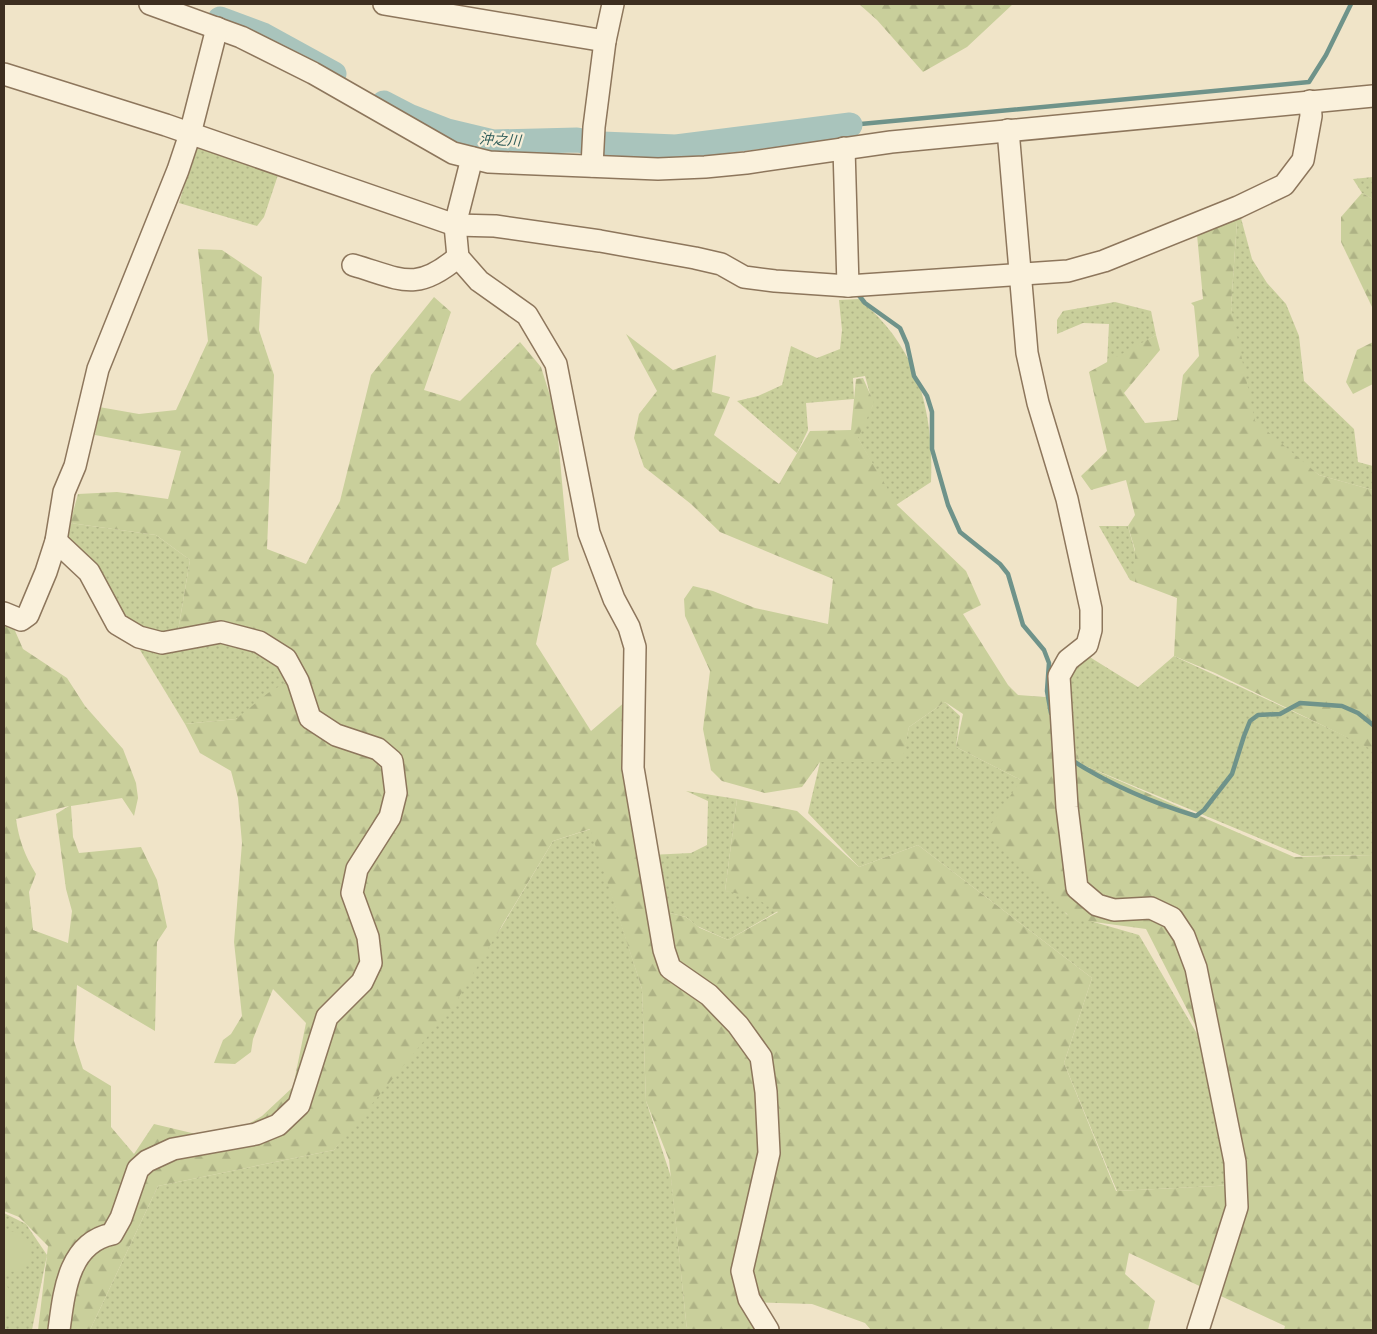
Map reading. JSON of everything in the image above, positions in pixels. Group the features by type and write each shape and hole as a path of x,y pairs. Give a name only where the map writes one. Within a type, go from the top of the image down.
{"street":[{"path":"150,4 218,28 312,73 453,153 512,164 658,169 705,167 746,163 844,148 1008,130 1373,96"},
{"path":"384,4 605,41"},
{"path":"592,166 594,127 605,41 613,4"},
{"path":"4,613 21,620 28,615 56,541 64,492 75,466 98,369 137,276 190,134 218,28"},
{"path":"4,74 190,134 455,224 495,226 600,241 695,258 721,264 744,277 848,286 1022,272 1068,271 1104,261 1238,208 1284,185 1303,160 1311,116 1310,101"},
{"path":"1008,130 1028,353 1038,403 1067,499 1091,609 1091,630 1087,645 1068,660 1058,676 1067,807 1077,888 1097,905 1114,910 1151,908 1172,918 1184,936 1198,975 1235,1162 1237,1207 1198,1330"},
{"path":"844,148 848,286"},
{"path":"472,158 455,224 458,257 480,281 527,314 556,364 589,533 614,599 629,627 635,647 633,768 663,945 670,968 708,995 738,1025 760,1057 766,1092 768,1152 742,1271 749,1299 768,1330"},
{"path":"353,265 408,281 425,279 439,274 458,257"},
{"path":"56,541 89,572 117,624 139,637 162,643 221,632 259,642 286,659 298,681 310,718 336,735 378,750 392,761 396,793 390,817 357,869 352,893 368,937 371,963 362,982 327,1017 299,1105 278,1125 256,1134 173,1149 147,1161 138,1169 122,1218 112,1234 101,1236 83,1249 66,1282 60,1330"}],"green space":[{"path":"859,4 1013,4 967,47 923,72 877,20"},
{"path":"197,144 279,172 264,217 257,226 179,203"},
{"path":"1373,177 1373,199 1362,193 1353,179"},
{"path":"1362,193 1373,199 1373,309 1341,242 1341,217"},
{"path":"1238,207 1252,259 1267,283 1286,304 1299,336 1304,381 1354,429 1358,462 1373,466 1373,490 1319,475 1251,422 1231,307"},
{"path":"1238,207 1231,307 1255,421 1319,475 1373,490 1373,750 1215,673 1174,656 1177,598 1135,582 1135,550 1128,526 1135,515 1126,480 1091,490 1081,476 1107,451 1089,372 1156,335 1160,350 1124,393 1145,423 1177,420 1183,375 1199,356 1194,306 1191,303 1203,299 1196,224"},
{"path":"198,249 222,250 262,277 259,330 274,375 267,549 306,564 340,501 371,375 434,297 451,312 424,390 460,401 520,342 541,367 556,415 569,560 552,568 536,644 591,731 633,695 656,907 666,912 686,917 700,928 728,940 778,912 754,897 725,891 737,799 797,811 859,867 918,845 1092,978 1064,1063 1116,1191 1236,1185 1216,1066 1146,929 1072,919 985,833 1021,780 956,747 963,714 945,702 909,727 902,762 820,762 802,787 765,793 722,781 711,770 703,729 710,671 685,616 684,599 693,586 713,591 755,608 828,624 833,579 720,532 691,504 644,467 634,438 639,414 657,391 626,334 673,370 716,355 712,392 730,397 714,435 779,484 810,431 851,430 856,379 863,378 874,403 858,438 897,505 966,571 981,605 963,614 1008,685 1018,695 1045,697 1054,692 1081,764 1294,857 1373,855 1373,1330 1284,1330 1285,1326 1129,1253 1125,1274 1155,1301 1148,1330 871,1330 865,1323 812,1304 741,1302 758,1330 687,1330 669,1160 646,1101 642,989 590,829 553,841 456,1002 334,1150 158,1186 90,1330 38,1330 48,1246 19,1217 4,1211 4,621 12,624 23,649 67,678 85,706 123,749 136,783 138,798 134,816 122,798 71,806 73,837 79,853 141,847 157,880 167,927 157,942 155,1031 77,985 74,1041 83,1069 111,1086 111,1127 134,1154 154,1124 221,1140 262,1116 293,1087 306,1023 273,989 253,1039 251,1052 235,1064 214,1063 223,1040 231,1034 242,1016 234,942 242,843 238,798 231,771 200,753 185,724 236,719 268,693 295,677 273,651 178,631 190,560 156,535 70,523 78,494 117,492 168,499 181,451 95,435 99,407 139,414 176,410 208,341","holes":["69,806 56,814 66,889 72,911 68,943 33,930 29,892 36,874 23,848 16,819"]},
{"path":"859,299 879,318 895,338 908,359 918,381 925,405 929,429 931,482 896,505 856,435 873,405 865,376 853,378 854,399 806,403 808,430 797,453 737,401 758,396 782,385 791,346 817,358 840,349 842,330 839,300"},
{"path":"1115,302 1151,311 1156,335 1107,364 1109,324 1083,323 1057,334 1057,320 1063,311"},
{"path":"1373,342 1373,384 1353,394 1346,382 1357,350"},
{"path":"70,523 156,535 190,560 178,631 160,631 143,626 127,617 97,589 60,545"},
{"path":"1099,526 1128,526 1135,552 1135,582 1130,580"},
{"path":"254,641 296,677 236,719 185,724 140,650 145,647"},
{"path":"1080,651 1138,687 1174,656 1373,749 1373,855 1302,856 1081,764 1052,688"},
{"path":"945,702 960,716 956,747 1021,780 1066,914 1139,935 1216,1066 1236,1185 1117,1191 1064,1063 1092,978 918,845 859,867 808,813 820,762 901,762 909,727"},
{"path":"686,791 737,799 725,891 755,893 778,911 728,940 697,926 686,917 666,912 650,855 691,853 707,845 708,801"},
{"path":"591,829 642,989 646,1101 671,1177 687,1330 90,1330 158,1186 334,1150 501,928 553,841"},
{"path":"4,1213 26,1224 47,1255 32,1330 4,1330"},
{"path":"4,1232 22,1235 29,1243 31,1249 30,1262 19,1272 4,1271"},
{"path":"4,1282 11,1295 11,1305 4,1318"}],"waterway":[{"path":"850,143 850,125 1309,82 1326,55 1351,4"},
{"name":"沖之川","path":"220,19 263,35 334,74"},
{"name":"沖之川","path":"384,103 411,117 447,131 493,142 577,140 602,144 676,147 850,125"},
{"path":"857,293 865,303 900,328 907,344 914,376 927,396 932,412 932,449 948,505 960,532 1000,564 1008,574 1023,625 1044,650 1049,663 1047,691 1051,713"},
{"path":"1070,759 1100,777 1131,792 1196,816 1204,810 1232,774 1250,721 1258,715 1280,714 1300,703 1342,706 1358,713 1373,725"}]}
